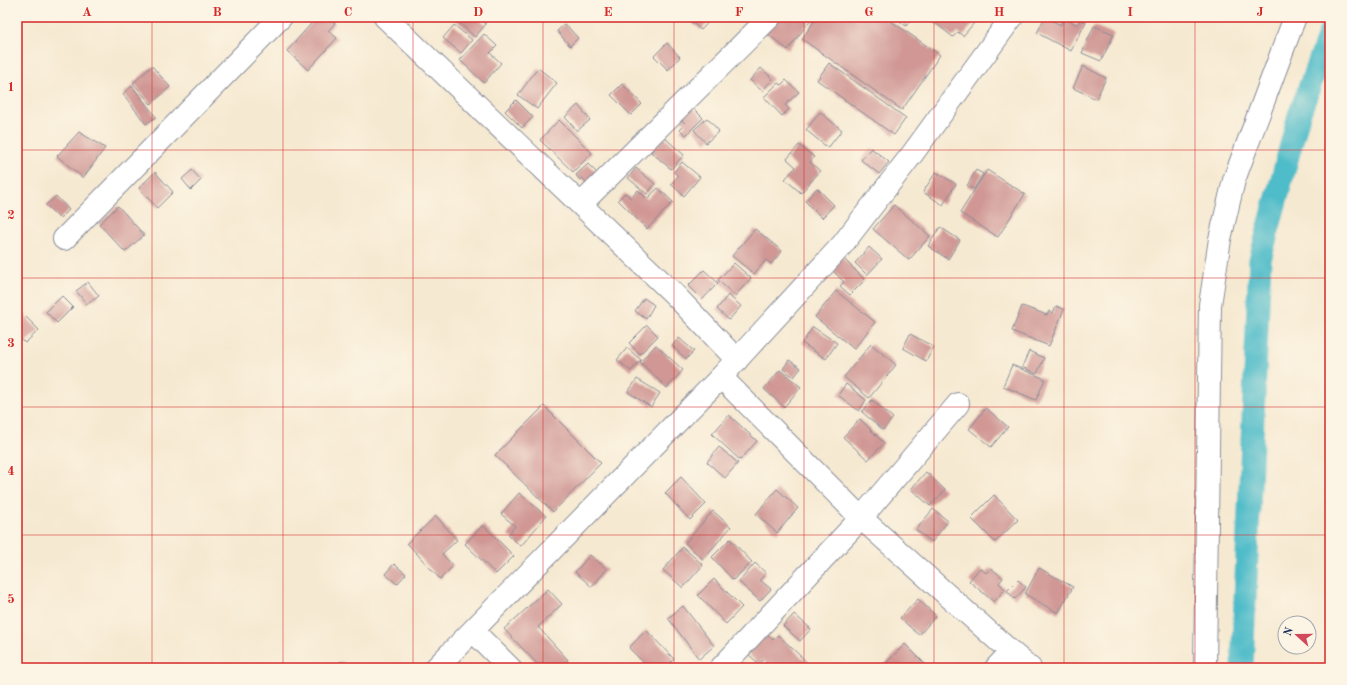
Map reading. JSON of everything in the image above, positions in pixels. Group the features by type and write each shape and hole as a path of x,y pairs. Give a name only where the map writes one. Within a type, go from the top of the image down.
{"street":[{"path":"64,239 281,17"},
{"path":"385,17 674,294 737,360"},
{"path":"581,204 770,17"},
{"path":"436,668 721,377 842,245 913,153 1012,17"},
{"path":"1205,668 1210,305 1220,238 1234,180 1295,17"},
{"path":"721,377 861,518 1030,668"},
{"path":"721,668 861,518 958,404"},
{"path":"473,631 510,668"},
{"path":"996,668 1011,652"}],"building":[{"path":"317,17 328,17 335,23 328,31 337,38 308,70 287,51"},
{"path":"457,17 477,17 486,24 475,37 455,19"},
{"path":"690,17 713,17 701,30 688,19"},
{"path":"776,17 808,17 811,19 788,50 765,32"},
{"path":"817,17 885,17 940,55 902,110 802,39"},
{"path":"894,17 913,17 906,26"},
{"path":"938,17 969,17 968,19 974,23 963,36 958,32 953,37 934,22"},
{"path":"1045,17 1061,25 1064,17 1072,17 1070,21 1077,25 1080,19 1086,22 1071,51 1037,33"},
{"path":"565,24 578,38 570,46 557,31"},
{"path":"454,25 472,40 461,53 443,38"},
{"path":"1094,26 1114,34 1101,61 1082,53"},
{"path":"484,34 497,46 490,53 501,63 484,83 460,60"},
{"path":"667,43 680,57 668,70 654,56"},
{"path":"829,63 906,118 894,135 817,80"},
{"path":"152,66 170,87 151,104 133,83"},
{"path":"1083,66 1106,78 1096,99 1073,88"},
{"path":"538,68 557,83 537,109 518,95"},
{"path":"761,68 773,79 762,91 750,80"},
{"path":"786,80 799,92 785,105 789,109 782,116 764,97 778,83 781,85"},
{"path":"622,84 642,104 631,115 611,95"},
{"path":"132,86 156,117 146,124 123,94"},
{"path":"516,100 533,117 522,128 505,111"},
{"path":"578,105 590,120 577,131 565,117"},
{"path":"690,105 703,118 686,135 680,130 686,124 679,117"},
{"path":"820,112 842,130 828,148 806,130"},
{"path":"707,118 719,131 706,143 694,130"},
{"path":"559,120 592,153 573,172 540,140"},
{"path":"79,132 105,148 83,178 57,156"},
{"path":"664,137 684,155 671,169 651,152"},
{"path":"799,145 814,157 810,162 820,171 801,193 785,179 796,167 787,159"},
{"path":"871,148 889,162 879,174 861,160"},
{"path":"682,162 700,177 684,196 671,184 678,176 674,172"},
{"path":"588,164 598,174 588,184 582,178 580,180 576,175"},
{"path":"636,168 655,184 647,194 628,178"},
{"path":"192,170 201,180 191,190 182,179"},
{"path":"976,170 983,174 974,189 967,186"},
{"path":"987,170 1025,194 998,237 960,213"},
{"path":"155,172 173,192 157,208 139,188"},
{"path":"936,172 956,184 943,205 923,192"},
{"path":"658,188 673,202 647,229 618,200 625,193 631,198 638,190 647,199"},
{"path":"817,188 834,205 822,218 805,201"},
{"path":"56,196 69,210 60,219 46,205"},
{"path":"894,205 930,236 909,260 873,229"},
{"path":"118,206 144,235 125,252 99,224"},
{"path":"940,227 960,240 948,259 928,246"},
{"path":"755,229 782,251 771,264 766,260 754,274 732,256"},
{"path":"869,247 882,259 867,275 855,263"},
{"path":"840,255 865,280 850,295 840,286 844,282 829,267"},
{"path":"734,263 751,278 735,296 718,280"},
{"path":"704,270 718,283 702,300 688,286"},
{"path":"88,282 99,296 87,304 76,291"},
{"path":"836,291 875,322 854,349 815,317"},
{"path":"728,295 741,306 729,320 717,309"},
{"path":"62,296 73,307 57,323 46,312"},
{"path":"644,298 654,305 646,319 635,311"},
{"path":"1022,306 1047,315 1049,311 1053,313 1056,306 1064,309 1049,346 1012,331"},
{"path":"22,313 39,330 25,343 17,335 17,319"},
{"path":"647,325 658,336 640,354 629,343"},
{"path":"813,327 837,343 826,359 802,343"},
{"path":"910,334 934,347 926,361 903,348"},
{"path":"679,338 694,351 686,359 672,346"},
{"path":"871,344 896,365 869,398 844,377"},
{"path":"656,345 683,370 667,388 640,362"},
{"path":"627,348 641,360 631,371 617,360"},
{"path":"1029,351 1044,358 1037,374 1022,367"},
{"path":"789,360 801,368 794,377 783,369"},
{"path":"1012,365 1045,379 1036,400 1003,386"},
{"path":"780,370 801,387 784,407 764,389"},
{"path":"637,379 660,393 651,407 628,392"},
{"path":"846,384 866,400 859,411 838,395"},
{"path":"872,400 893,418 883,430 862,412"},
{"path":"544,406 601,463 553,512 495,455"},
{"path":"986,408 1008,427 991,447 969,429"},
{"path":"729,415 757,441 740,460 712,434"},
{"path":"860,419 884,443 868,460 843,437"},
{"path":"719,447 738,463 725,478 707,462"},
{"path":"926,472 945,490 930,506 911,489"},
{"path":"681,477 706,504 690,520 665,493"},
{"path":"777,489 798,508 777,533 756,514"},
{"path":"519,493 546,516 521,546 508,535 515,526 501,514"},
{"path":"994,495 1018,520 995,542 971,518"},
{"path":"933,509 948,521 932,542 916,530"},
{"path":"713,511 731,527 703,559 685,543"},
{"path":"436,516 457,540 442,554 453,566 440,579 407,543"},
{"path":"483,525 514,556 496,574 465,544"},
{"path":"730,539 752,562 733,580 712,557"},
{"path":"683,547 703,565 683,588 663,570"},
{"path":"590,555 607,569 592,587 575,572"},
{"path":"755,563 766,573 760,580 771,589 760,601 739,582"},
{"path":"394,564 406,574 397,584 385,574"},
{"path":"980,568 986,573 991,568 1003,578 999,583 1005,589 994,602 969,581"},
{"path":"1039,568 1073,587 1058,613 1025,594"},
{"path":"714,579 742,607 726,624 698,595"},
{"path":"1018,580 1026,587 1015,599 1007,591"},
{"path":"548,589 562,604 538,627 568,660 559,668 541,668 504,629"},
{"path":"918,599 936,616 919,635 900,618"},
{"path":"683,606 714,646 699,659 668,618"},
{"path":"794,614 811,629 800,641 783,626"},
{"path":"646,630 674,659 665,668 649,668 629,648"},
{"path":"765,632 773,640 778,635 811,666 808,668 771,668 763,660 759,664 746,652"},
{"path":"905,644 927,666 925,668 881,668"},
{"path":"341,661 349,668 336,668"}],"waterway":[{"path":"1242,668 1260,260 1299,115 1330,32"}]}
